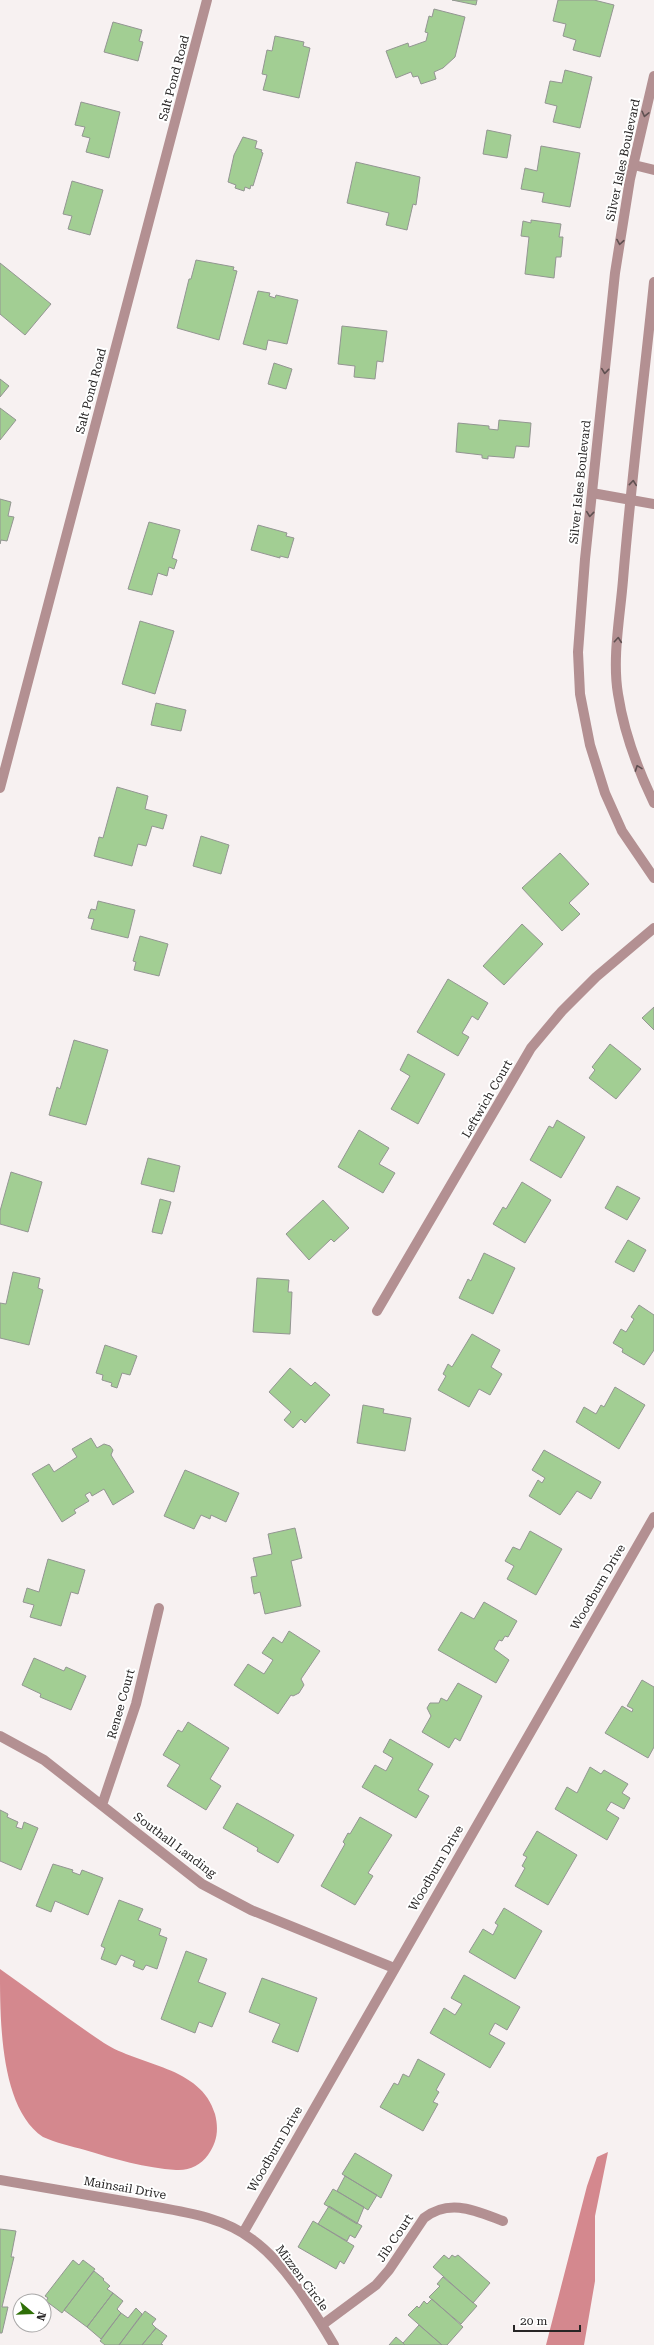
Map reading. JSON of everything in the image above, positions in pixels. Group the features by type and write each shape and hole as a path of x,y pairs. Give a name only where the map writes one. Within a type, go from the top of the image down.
{"street":[{"name":"Salt Pond Road","path":"0,788 207,0"},
{"name":"Silver Isles Boulevard","path":"654,76 634,165 615,273 592,493 578,652 580,694 590,745 605,793 622,831 654,878"},
{"path":"634,165 654,170"},
{"path":"654,282 631,498 617,653 618,693 627,739 642,778 654,803"},
{"path":"592,493 631,498 654,504"},
{"name":"Leftwich Court","path":"377,1311 532,1048 562,1011 596,977 654,928"},
{"name":"Woodburn Drive","path":"243,2232 654,1517"},
{"name":"Renee Court","path":"102,1805 136,1704 159,1608"},
{"name":"Southall Landing","path":"0,1736 44,1760 202,1884 251,1910 394,1968"},
{"name":"Mainsail Drive","path":"0,2180 187,2213 214,2219 243,2232"},
{"name":"Jib Court","path":"322,2325 376,2285 389,2270 424,2218 432,2212 440,2208 458,2206 503,2221"},
{"name":"Mizzen Circle","path":"243,2232 275,2260 322,2325 334,2345"}],"shaded area":[{"path":"0,1969 104,2043 118,2051 167,2069 197,2086 208,2098 215,2114 217,2125 215,2141 205,2159 194,2167 186,2169 165,2169 119,2160 58,2143 43,2137 29,2124 18,2106 10,2085 2,2037"},
{"path":"608,2152 595,2216 595,2281 584,2345 546,2345 587,2186 597,2157"}],"building":[{"path":"452,0 477,0 476,5"},
{"path":"558,0 594,0 614,5 600,57 573,50 576,40 563,36 566,24 553,21"},
{"path":"434,9 465,17 455,57 443,68 434,72 436,79 421,84 418,76 413,77 411,72 396,78 386,51 408,43 409,47 426,41 428,33 425,32 429,16 432,17"},
{"path":"113,22 142,30 139,41 143,42 138,61 104,52"},
{"path":"275,36 304,42 303,46 310,48 299,98 263,90 267,75 262,74 267,50 272,51"},
{"path":"565,70 592,77 580,128 553,122 557,106 545,103 550,81 562,83"},
{"path":"81,102 120,112 109,158 86,152 90,138 82,136 85,127 75,125"},
{"path":"487,130 511,135 507,158 483,154"},
{"path":"243,137 257,141 255,148 262,150 261,152 263,153 253,186 251,185 250,189 245,187 244,191 235,188 236,185 228,182 234,155"},
{"path":"541,146 580,153 570,207 542,202 544,193 521,189 525,168 537,171"},
{"path":"356,162 420,177 416,205 413,204 407,230 386,225 389,213 347,203"},
{"path":"72,181 103,190 90,235 68,229 72,216 63,214"},
{"path":"531,220 561,224 559,237 563,237 561,257 556,257 554,278 525,274 529,237 521,236 523,221 531,223"},
{"path":"196,260 234,267 233,270 237,271 219,340 177,328 189,279 191,279"},
{"path":"0,263 51,304 25,335 0,314"},
{"path":"258,291 270,293 269,296 275,298 276,295 298,300 287,344 268,340 266,350 243,344"},
{"path":"342,326 387,331 383,362 377,361 375,379 354,377 355,366 338,364"},
{"path":"274,363 292,369 286,389 268,384"},
{"path":"0,379 9,386 0,397"},
{"path":"0,408 16,420 0,440"},
{"path":"499,420 531,423 529,447 516,446 514,458 488,456 488,459 482,458 482,455 456,452 458,423 489,426 489,429 498,430"},
{"path":"0,499 11,502 8,516 14,517 7,541 1,540 0,544"},
{"path":"149,522 180,530 172,558 177,560 174,569 169,567 167,576 158,573 152,595 128,589"},
{"path":"258,525 287,533 286,536 294,538 288,558 280,556 280,558 251,550"},
{"path":"140,621 174,631 155,694 122,684"},
{"path":"156,703 186,710 181,731 151,725"},
{"path":"117,787 148,796 145,809 167,815 163,829 152,826 146,846 138,844 132,866 94,856 99,837 103,838"},
{"path":"201,836 229,845 221,874 193,866"},
{"path":"560,853 589,884 569,903 580,914 562,931 522,888"},
{"path":"98,901 135,910 128,938 91,929 94,919 88,918 91,909 96,910"},
{"path":"522,924 543,944 504,985 483,966"},
{"path":"140,936 168,944 159,976 134,970 136,962 133,961"},
{"path":"448,979 488,1003 478,1020 472,1016 462,1033 469,1037 458,1056 417,1032"},
{"path":"654,1007 654,1030 642,1018"},
{"path":"74,1040 108,1050 86,1125 49,1115 57,1087 60,1089"},
{"path":"610,1044 641,1069 616,1099 589,1078 595,1070 592,1067"},
{"path":"408,1054 445,1074 418,1124 391,1109 410,1076 400,1070"},
{"path":"557,1120 585,1137 561,1178 530,1160 549,1126 553,1128"},
{"path":"359,1130 389,1148 379,1164 395,1173 383,1193 338,1167"},
{"path":"148,1158 180,1166 174,1192 141,1184"},
{"path":"11,1172 42,1182 28,1232 0,1224 0,1211"},
{"path":"522,1182 551,1200 525,1243 493,1224 503,1207 506,1209"},
{"path":"617,1186 640,1198 627,1220 605,1208"},
{"path":"160,1199 171,1202 162,1234 152,1232"},
{"path":"323,1200 349,1228 334,1242 331,1239 309,1260 286,1234"},
{"path":"628,1240 646,1250 634,1272 615,1262"},
{"path":"484,1253 515,1268 493,1314 459,1298 468,1279 471,1281"},
{"path":"13,1272 40,1278 38,1288 43,1290 29,1345 0,1338 0,1303 6,1304"},
{"path":"257,1278 289,1280 288,1292 292,1292 290,1334 253,1332"},
{"path":"639,1305 654,1315 654,1350 644,1365 622,1352 623,1349 613,1343 621,1329 626,1332 634,1319 631,1317"},
{"path":"472,1334 500,1350 491,1367 502,1374 490,1395 479,1389 469,1407 438,1390 446,1376 443,1374 448,1364 452,1367"},
{"path":"105,1345 137,1356 130,1375 122,1373 117,1388 111,1386 112,1383 102,1380 103,1375 96,1373"},
{"path":"290,1368 311,1386 315,1382 330,1395 305,1423 301,1419 293,1428 284,1420 291,1412 269,1392"},
{"path":"615,1387 645,1405 619,1449 576,1422 584,1407 596,1414 601,1405 604,1407"},
{"path":"363,1405 384,1409 383,1413 411,1418 405,1451 357,1443"},
{"path":"91,1438 97,1448 104,1444 110,1446 113,1450 111,1455 134,1492 113,1505 104,1489 92,1496 90,1492 85,1495 89,1501 74,1510 76,1513 62,1522 32,1474 49,1464 54,1472 77,1457 72,1449"},
{"path":"544,1450 601,1482 591,1499 577,1491 560,1515 529,1496 538,1480 542,1483 545,1478 532,1470"},
{"path":"185,1470 239,1493 226,1522 211,1515 210,1519 201,1515 194,1529 164,1516"},
{"path":"295,1528 302,1558 291,1561 301,1606 265,1614 260,1592 254,1594 251,1577 257,1576 253,1558 272,1554 268,1534"},
{"path":"530,1531 562,1549 536,1595 507,1579 514,1566 505,1561 513,1547 520,1550"},
{"path":"48,1559 85,1570 78,1594 71,1592 61,1626 30,1617 34,1605 23,1602 27,1588 39,1592"},
{"path":"484,1602 517,1621 508,1637 505,1636 502,1641 499,1640 494,1649 509,1660 496,1683 438,1650 461,1612 474,1619"},
{"path":"289,1631 320,1651 301,1679 304,1685 299,1693 293,1696 291,1695 278,1714 234,1685 248,1664 264,1674 273,1660 262,1653 273,1637 282,1643"},
{"path":"34,1658 64,1671 66,1667 86,1676 71,1710 40,1697 41,1694 22,1685"},
{"path":"642,1680 654,1687 654,1747 648,1758 605,1733 622,1706 632,1712 633,1709 627,1706"},
{"path":"458,1683 482,1696 460,1741 455,1738 449,1748 422,1732 431,1716 427,1708 430,1703 439,1703 441,1698 447,1701"},
{"path":"188,1722 229,1748 210,1779 221,1786 206,1810 167,1786 180,1765 163,1755 178,1730 182,1732"},
{"path":"390,1739 433,1764 418,1790 429,1796 416,1818 362,1787 375,1765 386,1771 393,1758 383,1752"},
{"path":"590,1767 601,1774 604,1770 628,1784 622,1793 630,1798 624,1809 611,1802 606,1810 619,1818 607,1840 555,1809 567,1787 577,1793"},
{"path":"237,1803 294,1835 278,1863 257,1851 258,1848 223,1828"},
{"path":"0,1810 8,1814 7,1817 18,1822 16,1827 22,1829 24,1822 38,1828 21,1870 0,1861"},
{"path":"360,1817 392,1835 368,1873 373,1876 355,1905 321,1886 345,1844 343,1842 348,1833 350,1834"},
{"path":"537,1831 577,1855 548,1905 515,1886 525,1868 522,1866 527,1857 523,1855"},
{"path":"53,1864 73,1870 72,1872 80,1875 82,1870 103,1878 88,1915 55,1901 51,1912 36,1906"},
{"path":"119,1900 143,1909 138,1920 161,1929 159,1935 167,1938 157,1969 146,1965 143,1970 133,1966 135,1961 121,1955 116,1965 101,1959 105,1948 101,1946"},
{"path":"504,1908 542,1931 515,1979 469,1952 483,1929 493,1935 498,1925 495,1923"},
{"path":"186,1951 207,1959 198,1982 226,1993 212,2027 199,2022 195,2033 161,2019"},
{"path":"464,1975 520,2007 507,2030 495,2023 489,2034 505,2043 490,2068 430,2033 444,2008 455,2015 462,2004 451,1998"},
{"path":"262,1978 317,1998 298,2052 272,2042 280,2024 249,2012"},
{"path":"418,2059 445,2074 436,2090 439,2092 433,2102 438,2104 423,2131 380,2107 394,2083 398,2085 403,2074 409,2077"},
{"path":"355,2153 392,2175 381,2198 342,2174"},
{"path":"345,2176 377,2195 368,2210 337,2191"},
{"path":"333,2189 364,2207 357,2224 324,2204"},
{"path":"329,2206 362,2226 355,2238 350,2235 347,2241 318,2224"},
{"path":"313,2221 354,2246 344,2264 340,2261 336,2269 298,2247"},
{"path":"0,2229 16,2231 11,2257 14,2257 2,2307 8,2307 2,2333 0,2333"},
{"path":"444,2255 449,2259 452,2255 455,2257 458,2255 490,2283 473,2303 433,2267"},
{"path":"73,2260 79,2265 83,2260 95,2269 62,2313 52,2306 52,2293 47,2293"},
{"path":"94,2271 104,2279 103,2280 110,2286 107,2289 113,2293 87,2327 64,2310"},
{"path":"443,2277 477,2306 461,2324 429,2297 440,2286 437,2284"},
{"path":"113,2293 123,2301 117,2309 121,2313 101,2339 87,2327"},
{"path":"432,2299 463,2327 447,2345 442,2345 408,2315 417,2306 419,2308 424,2301 427,2304"},
{"path":"136,2308 142,2314 119,2345 105,2345 100,2341 121,2313 128,2318"},
{"path":"145,2311 156,2319 152,2324 156,2328 142,2345 119,2345"},
{"path":"419,2325 442,2345 405,2345 403,2343"},
{"path":"156,2328 167,2336 161,2344 163,2345 142,2345"},
{"path":"396,2337 403,2343 405,2345 389,2345"}]}
